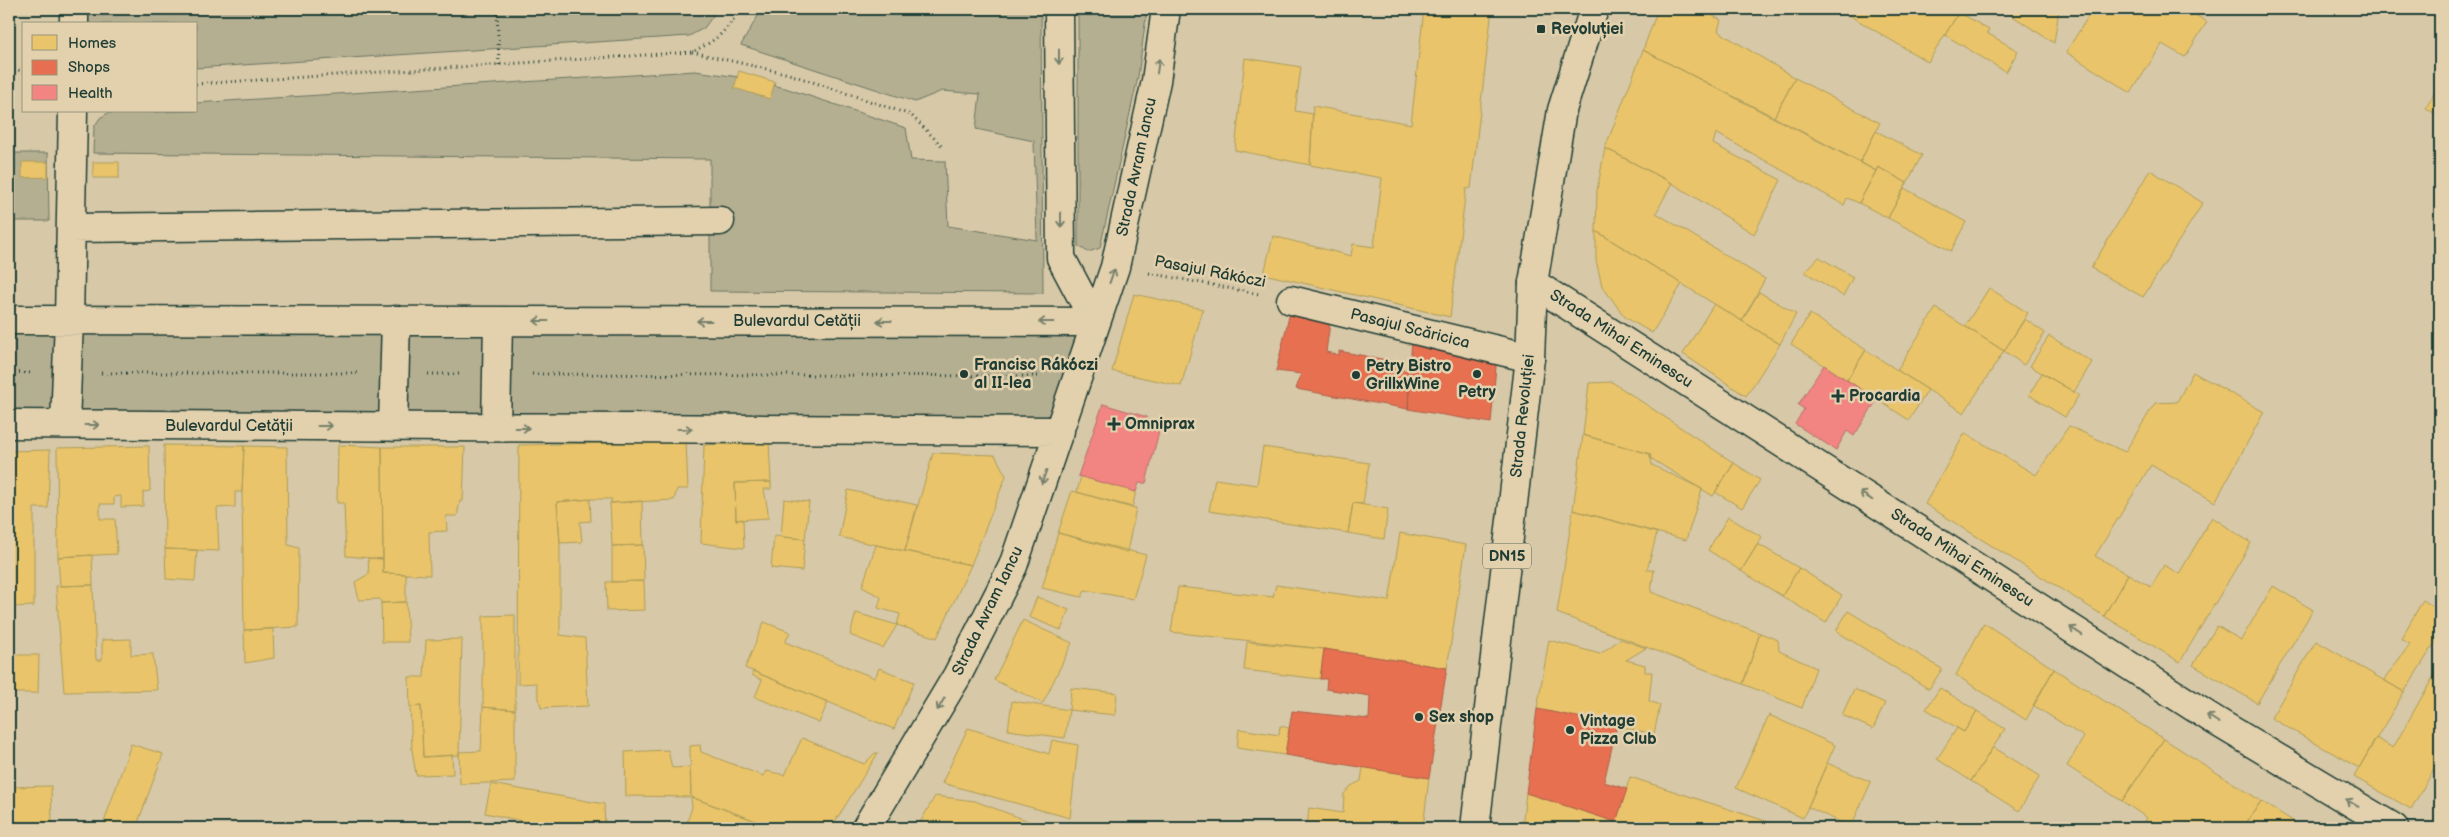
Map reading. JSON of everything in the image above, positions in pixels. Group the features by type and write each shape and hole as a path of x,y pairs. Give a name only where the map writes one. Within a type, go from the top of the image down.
{"street":[{"path":"74,9 74,22"},
{"path":"1059,9 1061,258 1095,322"},
{"name":"Strada Avram Iancu","path":"866,828 957,676 1013,566 1060,431 1076,376 1115,267 1156,81 1166,9"},
{"path":"1579,9 1579,52"},
{"name":"Strada Revoluției","path":"1475,828 1530,358 1533,283 1562,110 1594,9"},
{"path":"65,424 69,320 72,112"},
{"path":"71,228 720,221"},
{"name":"Strada Mihai Eminescu","path":"1533,283 2214,720 2394,828"},
{"name":"Pasajul Scăricica","path":"1291,300 1530,358"},
{"name":"Bulevardul Cetății","path":"9,320 1095,322"},
{"path":"393,427 396,320"},
{"path":"496,427 498,321"},
{"name":"Bulevardul Cetății","path":"9,424 1060,431"}],"path":[{"path":"497,9 499,65"},
{"path":"692,52 714,42 730,26 740,9"},
{"path":"198,84 692,52 789,74 911,115 942,146"},
{"path":"9,67 22,71"},
{"name":"Pasajul Rákóczi","path":"1143,272 1291,300"},
{"path":"98,373 366,373"},
{"path":"421,374 463,374"},
{"path":"528,374 1076,376"}],"shaded area":[{"path":"84,9 718,9 704,28 689,36 198,68 198,22 83,22"},
{"path":"762,9 1041,9 1043,293 710,291 710,159 93,153 94,127 100,118 108,113 198,112 198,103 695,71 739,77 785,88 906,128 911,160 945,161 948,226 1037,240 1034,141 976,129 980,94 942,91 915,102 741,45"},
{"path":"1078,9 1147,9 1138,77 1100,248 1088,252 1078,246"},
{"path":"9,153 48,153 49,221 9,221"},
{"path":"9,320 1095,322 1060,431 9,424"}],"building: Homes":[{"path":"1424,9 1492,9 1471,188 1466,189 1450,317 1264,274 1273,236 1351,256 1353,244 1374,247 1382,178 1310,165 1313,106 1411,124"},
{"path":"1658,9 1699,9 1721,20 1718,31 1795,78 1774,117 1643,50"},
{"path":"1844,9 1961,9 1928,62 1842,11"},
{"path":"2002,9 2059,9 2054,43"},
{"path":"2093,9 2109,9 2117,14 2120,9 2186,9 2207,22 2185,57 2162,44 2131,93 2066,52"},
{"path":"1959,12 1989,30 1987,33 2018,51 2006,72 1945,35"},
{"path":"1643,50 1876,171 1859,203 1847,198 1844,205 1716,133 1713,144 1781,180 1754,234 1672,183 1605,148"},
{"path":"1245,58 1301,67 1295,111 1313,114 1310,165 1235,150"},
{"path":"739,71 775,82 770,99 734,88"},
{"path":"1795,78 1880,123 1860,162 1774,117"},
{"path":"2438,87 2440,88 2440,117 2426,108"},
{"path":"1876,131 1922,155 1907,183 1878,167 1876,171 1860,162"},
{"path":"1605,148 1672,183 1656,213 1765,279 1742,321 1596,231 1597,191"},
{"path":"22,162 48,162 48,177 22,178"},
{"path":"93,162 119,162 119,178 93,178"},
{"path":"1878,167 1907,183 1888,218 1859,203"},
{"path":"2150,170 2203,203 2143,297 2091,268"},
{"path":"1904,188 1966,222 1951,251 1888,218"},
{"path":"1596,231 1682,284 1652,333 1625,317 1602,286 1596,260"},
{"path":"1819,257 1853,277 1843,296 1805,272"},
{"path":"1989,288 2028,313 2004,351 1965,326"},
{"path":"1759,292 1796,314 1780,344 1742,321"},
{"path":"1134,294 1203,309 1181,386 1112,371"},
{"path":"1714,304 1780,344 1746,396 1683,354"},
{"path":"1936,308 2004,351 1964,413 1897,370"},
{"path":"1810,314 1866,350 1847,380 1791,344"},
{"path":"2025,319 2045,333 2024,365 2004,351"},
{"path":"2049,336 2092,362 2074,392 2030,366"},
{"path":"1866,350 1928,390 1909,420 1847,380"},
{"path":"2193,372 2264,412 2215,502 2151,465 2095,556 2128,574 2104,616 1925,504 1965,433 2036,475 2069,426 2125,452 2155,403 2177,402"},
{"path":"2042,373 2079,395 2065,417 2029,395"},
{"path":"1612,382 1734,463 1713,496 1650,458 1650,454 1583,435 1589,383"},
{"path":"1583,435 1650,454 1652,465 1702,489 1686,540 1573,510"},
{"path":"686,441 688,489 677,489 674,500 610,503 612,499 590,499 557,502 560,543 560,635 585,638 588,706 541,708 536,683 518,684 519,445"},
{"path":"769,442 771,482 735,483 736,520 743,519 744,548 701,543 704,445"},
{"path":"164,445 244,446 242,492 235,492 235,507 217,508 219,551 165,549"},
{"path":"338,445 382,447 383,559 346,556 344,503 337,503"},
{"path":"149,446 150,491 143,492 143,506 121,507 121,496 114,497 114,504 100,504 100,519 115,519 117,554 58,557 57,448"},
{"path":"244,446 287,447 288,545 299,548 298,627 244,630 242,492"},
{"path":"382,447 465,447 463,501 460,501 457,516 446,516 447,531 429,532 430,575 383,573"},
{"path":"1263,447 1369,463 1363,504 1353,503 1348,533 1209,511 1215,479 1257,485"},
{"path":"50,450 48,508 34,508 34,606 9,607 9,451"},
{"path":"933,453 995,455 1006,476 971,565 905,551"},
{"path":"1734,463 1760,480 1742,508 1715,492"},
{"path":"1081,476 1136,492 1132,508 1077,492"},
{"path":"771,482 771,489 764,489 769,518 736,520 735,483"},
{"path":"848,490 917,505 905,551 839,537"},
{"path":"1072,491 1136,508 1127,552 1058,533"},
{"path":"590,499 591,521 580,522 582,542 560,543 557,502"},
{"path":"784,499 809,502 805,539 781,537"},
{"path":"642,501 643,545 612,546 610,503"},
{"path":"1353,503 1388,509 1384,539 1348,533"},
{"path":"1573,510 1657,533 1647,570 1654,570 1651,592 1760,633 1743,684 1557,613"},
{"path":"1728,517 1762,537 1741,571 1708,550"},
{"path":"2212,517 2251,543 2180,662 2104,616 2128,574 2151,587 2164,565 2179,574"},
{"path":"1058,533 1146,555 1133,599 1085,590 1082,597 1042,588"},
{"path":"1400,533 1466,545 1447,668 1324,649 1171,632 1178,587 1273,597 1276,585 1389,601"},
{"path":"774,536 805,539 802,571 771,568"},
{"path":"1758,544 1799,568 1782,596 1741,571"},
{"path":"643,545 644,581 612,582 612,546"},
{"path":"876,545 971,565 937,638 897,625 900,614 878,608 881,597 862,587"},
{"path":"165,549 197,550 195,581 166,579"},
{"path":"92,555 93,585 60,586 58,557"},
{"path":"368,558 383,559 383,573 406,574 406,602 381,603 380,599 359,600 355,582 369,574"},
{"path":"1799,568 1842,595 1826,623 1782,596"},
{"path":"644,581 645,610 607,611 606,582"},
{"path":"93,585 96,660 102,660 102,640 131,639 131,655 153,654 157,690 64,692 56,586"},
{"path":"2273,586 2313,610 2257,703 2193,665 2217,626 2241,640"},
{"path":"1037,597 1069,610 1061,630 1029,617"},
{"path":"2423,600 2440,611 2440,635 2404,692 2384,680 2410,644 2401,639"},
{"path":"406,602 408,642 382,642 381,603"},
{"path":"1848,611 1942,669 1929,689 1836,631"},
{"path":"856,613 897,625 883,648 850,635"},
{"path":"515,615 515,710 483,707 483,616"},
{"path":"1023,620 1072,643 1043,703 994,680"},
{"path":"764,622 790,632 785,642 875,678 879,668 914,682 894,729 745,668"},
{"path":"1984,623 2054,669 2026,720 1956,675"},
{"path":"273,629 274,658 245,663 244,630"},
{"path":"1760,633 1778,640 1779,651 1816,668 1802,708 1743,684"},
{"path":"462,639 459,755 423,757 421,706 410,707 409,677 424,677 426,640"},
{"path":"1621,639 1646,648 1626,660 1645,665 1645,672 1652,672 1649,701 1660,705 1654,734 1537,709 1549,640 1600,654"},
{"path":"2316,641 2404,692 2359,768 2271,718"},
{"path":"1247,642 1324,649 1320,679 1244,670"},
{"path":"9,655 39,655 38,693 9,693"},
{"path":"2440,665 2440,759 2411,809 2354,777 2376,738 2393,748"},
{"path":"2054,669 2164,739 2122,801 2067,766 2084,737 2033,705"},
{"path":"753,671 828,702 819,723 755,697 762,680 752,675"},
{"path":"1071,688 1117,693 1115,715 1069,710"},
{"path":"1940,688 1977,711 1964,732 1926,709"},
{"path":"1854,689 1885,703 1873,729 1842,715"},
{"path":"1012,701 1069,710 1065,738 1008,730"},
{"path":"421,706 423,757 452,755 453,774 416,775 412,750 410,707"},
{"path":"483,707 515,710 515,782 460,784 459,752 481,751"},
{"path":"1977,711 2005,729 1971,781 1937,759 1957,728 1964,732"},
{"path":"1769,715 1835,745 1803,818 1736,788"},
{"path":"1280,726 1289,728 1285,755 1237,748 1239,729 1279,735"},
{"path":"968,728 1049,754 1052,740 1078,745 1070,818 942,783"},
{"path":"802,738 864,764 875,753 878,753 831,828 775,828 691,797 690,746 700,745 701,752 763,776 766,771 785,775"},
{"path":"2164,739 2261,801 2243,828 2152,828 2144,823 2147,818 2122,801"},
{"path":"131,744 163,754 136,828 102,828"},
{"path":"1993,747 2040,776 2019,811 1971,781"},
{"path":"668,750 672,768 690,767 691,797 626,796 625,752"},
{"path":"1827,763 1871,782 1851,827 1808,807"},
{"path":"1363,767 1429,778 1423,828 1307,828 1309,808 1343,813 1344,794 1351,786 1361,781"},
{"path":"1630,777 1787,828 1636,828 1616,822"},
{"path":"491,784 604,804 605,828 540,828 540,825 485,813"},
{"path":"51,786 52,823 32,824 32,828 9,828 9,787"},
{"path":"1526,793 1616,822 1636,828 1522,828"},
{"path":"935,796 975,801 1047,828 917,828"},
{"path":"691,797 775,828 691,828 686,826 692,807"},
{"path":"2261,801 2304,828 2243,828"}],"building: Shops":[{"path":"1291,308 1331,316 1326,352 1339,355 1339,351 1397,362 1395,369 1410,371 1408,409 1296,389 1301,374 1276,371"},
{"path":"1412,335 1497,355 1491,423 1408,409"},
{"path":"1324,649 1447,668 1429,778 1285,755 1292,711 1369,719 1370,696 1326,689 1327,679 1320,679"},
{"path":"1537,709 1617,725 1604,782 1627,789 1616,822 1526,793"}],"building: Health":[{"path":"1824,365 1877,400 1854,436 1847,431 1836,450 1795,424 1804,409 1798,405"},
{"path":"1103,404 1147,417 1144,425 1159,431 1146,483 1139,483 1136,492 1078,476"}],"place":[{"name":"Revoluției","path":"1541,29"},
{"name":"Francisc Rákóczi al II-lea","path":"964,374"},
{"name":"Petry","path":"1477,374"},
{"name":"Petry Bistro GrillxWine","path":"1356,375"},
{"name":"Procardia","path":"1838,396"},
{"name":"Omniprax","path":"1114,424"},
{"name":"Sex shop","path":"1419,717"},
{"name":"Vintage Pizza Club","path":"1570,730"}]}
